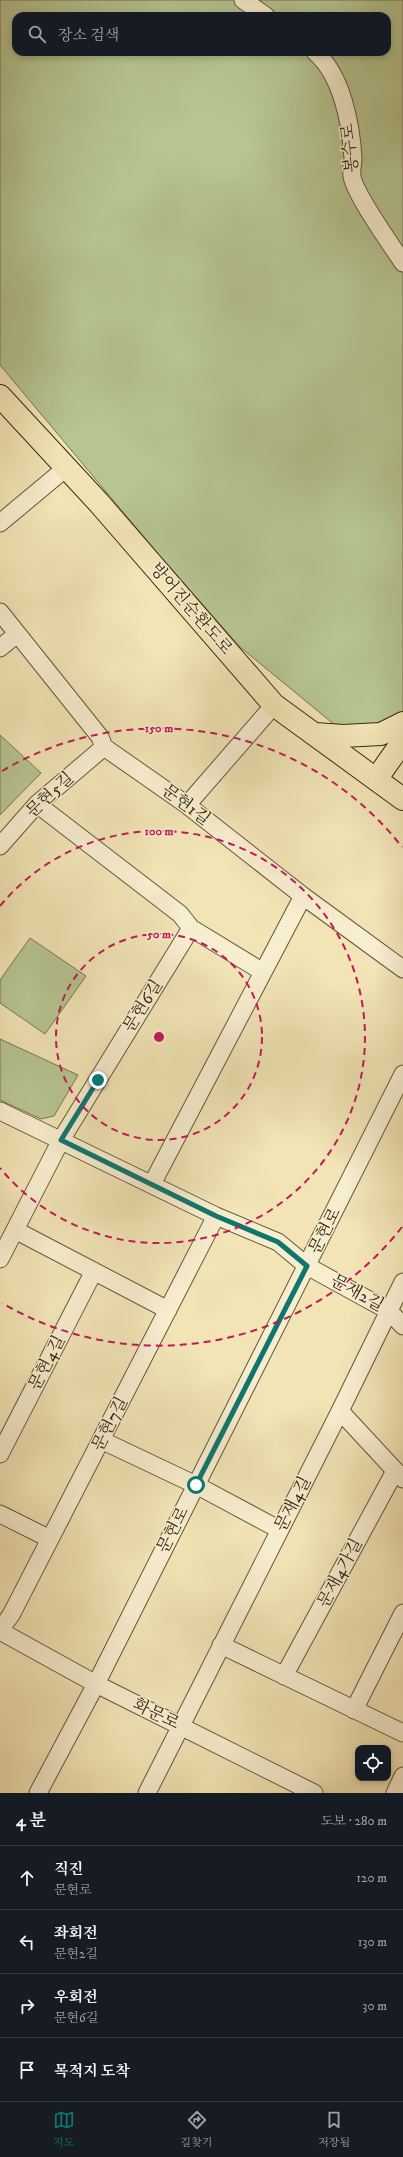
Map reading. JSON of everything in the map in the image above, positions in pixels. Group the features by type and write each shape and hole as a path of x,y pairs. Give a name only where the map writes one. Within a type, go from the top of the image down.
{"main road":[{"name":"방어진순환도로","path":"0,396 104,509 274,705 401,794"},
{"path":"315,734 343,736 381,734 403,723"},
{"path":"377,778 403,741"}],"street":[{"path":"243,0 260,12"},
{"name":"봉수로","path":"318,56 333,74 344,97 353,158 352,177 359,193 403,263"},
{"path":"0,523 66,468"},
{"name":"문현1길","path":"0,612 100,737 104,747 187,805 303,896 403,969"},
{"path":"0,648 17,634"},
{"path":"187,805 274,705"},
{"name":"문현5길","path":"0,846 37,804 104,747"},
{"path":"37,804 180,914 192,928 263,972"},
{"path":"152,1184 303,896"},
{"name":"문현6길","path":"0,1258 61,1140 192,928"},
{"name":"문현로","path":"38,1793 96,1684 403,1074"},
{"name":"문재2길","path":"0,1111 216,1216 278,1242 307,1266 389,1311 403,1326"},
{"name":"문현7길","path":"0,1631 11,1615 216,1216"},
{"path":"15,1230 168,1310"},
{"name":"문현4길","path":"0,1454 94,1271"},
{"name":"문재4길","path":"147,1793 180,1725 340,1411 403,1282"},
{"path":"340,1411 399,1475"},
{"path":"101,1440 196,1485 280,1530"},
{"name":"문재4가길","path":"284,1676 399,1475"},
{"path":"0,1514 50,1539"},
{"path":"354,1710 403,1613"},
{"name":"화문로","path":"0,1631 96,1684 314,1793"},
{"path":"221,1645 403,1733"},
{"path":"394,1793 403,1776"}],"green space":[{"path":"0,0 403,0 403,717 371,732 336,726 240,647 159,555 0,365"},
{"path":"0,735 41,773 0,815"},
{"path":"30,938 86,976 45,1034 0,1003 0,980"},
{"path":"0,1039 78,1075 54,1116 41,1119 0,1100"}],"route":[{"path":"98,1080 61,1140 216,1216 278,1242 307,1266 196,1485"}]}
